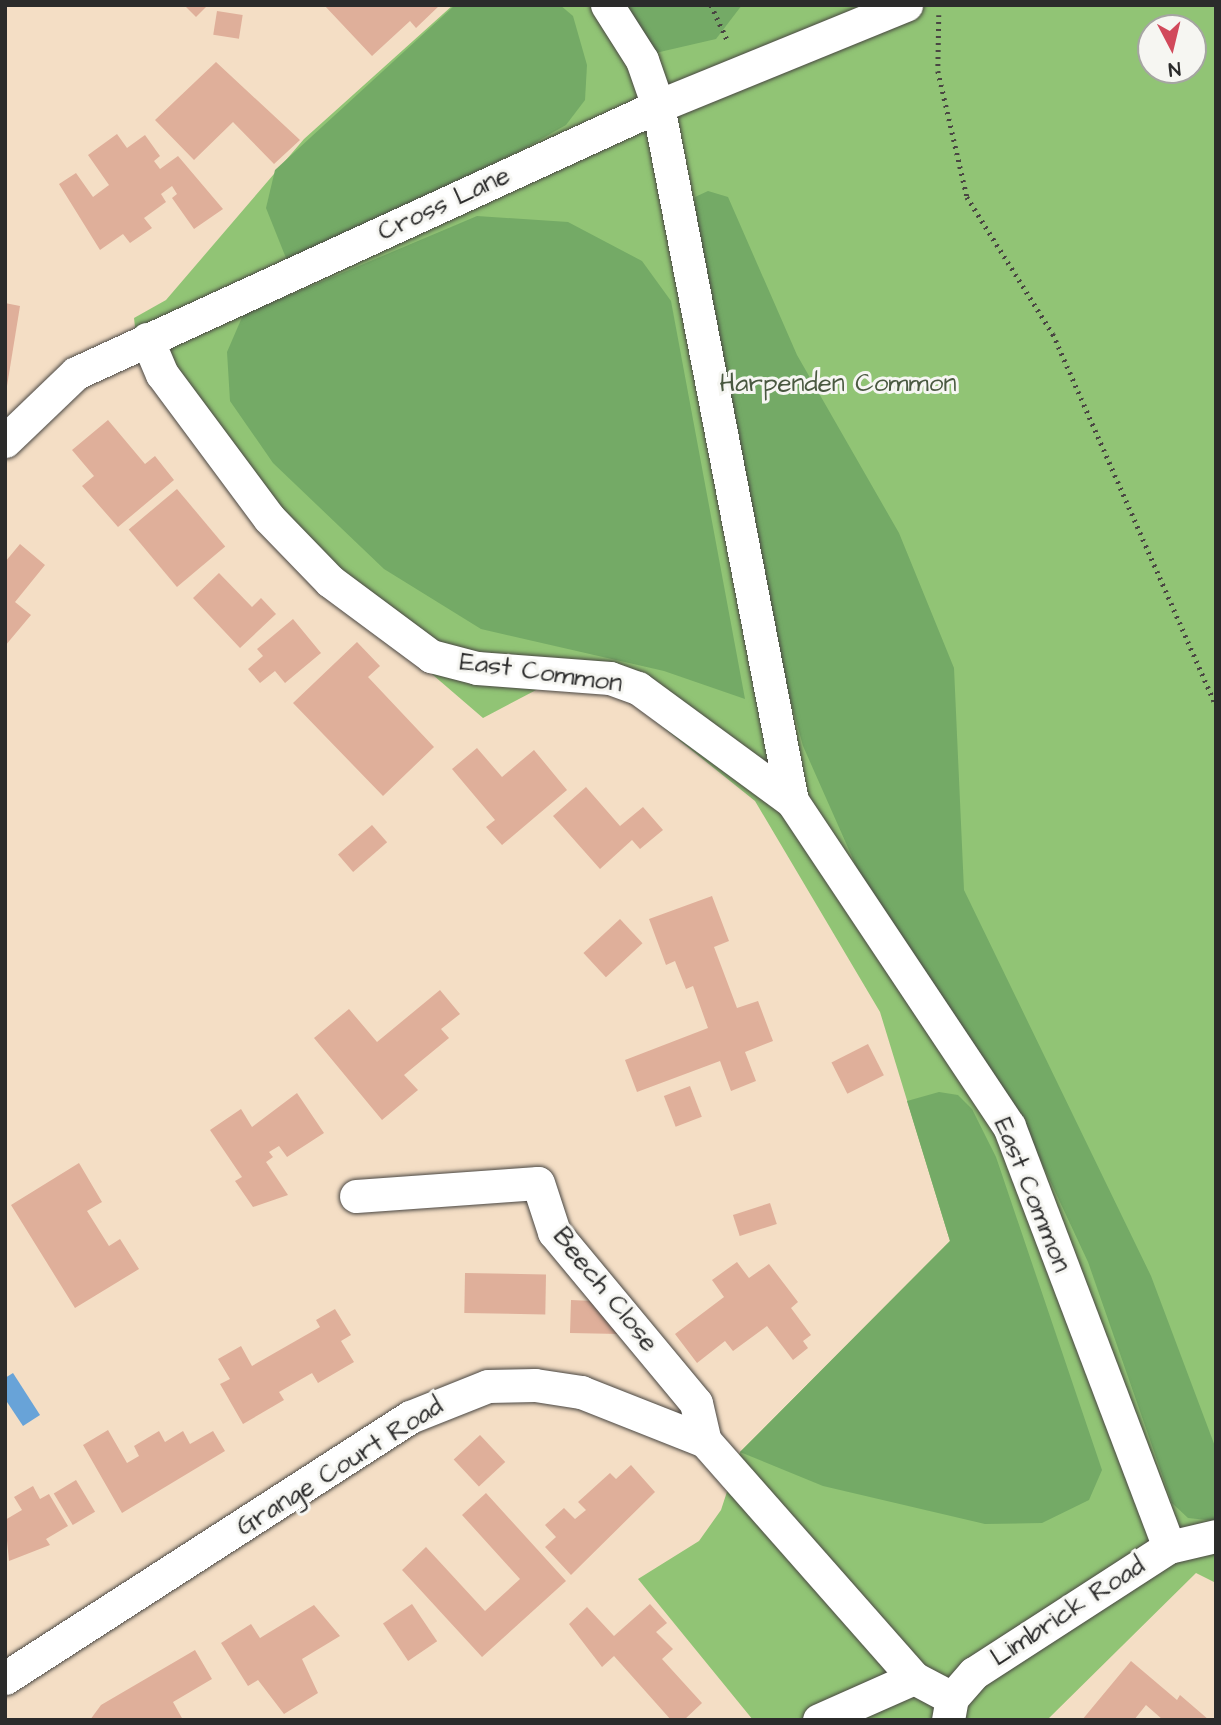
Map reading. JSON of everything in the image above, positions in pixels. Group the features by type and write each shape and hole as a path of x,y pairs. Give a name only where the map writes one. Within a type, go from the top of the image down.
{"street":[{"name":"East Common","path":"607,5 642,60 658,106 792,801"},
{"name":"Cross Lane","path":"5,441 76,373 658,106 906,5"},
{"name":"East Common","path":"147,340 162,374 268,518 330,581 431,656 477,668 610,678 638,688 792,801 1009,1126 1169,1547"},
{"name":"Beech Close","path":"356,1196 538,1183 554,1232 696,1403 705,1441"},
{"name":"Grange Court Road","path":"5,1678 442,1399 488,1386 536,1385 581,1392 705,1441"},
{"path":"705,1441 914,1678 950,1709"},
{"name":"Limbrick Road","path":"950,1709 974,1673 1169,1547 1216,1536"},
{"path":"819,1720 914,1678"}],"path":[{"path":"939,5 938,71 967,197 1053,334 1216,705"}],"green space":[{"name":"Harpenden Common","path":"453,5 1216,5 1216,1583 1196,1573 1047,1720 753,1720 638,1579 699,1541 721,1510 740,1452 950,1241 880,1012 755,801 614,688 538,689 483,718 347,601 139,363 134,318 166,300 304,139"},
{"path":"455,5 560,5 573,16 587,65 585,100 566,125 529,146 288,263 266,208 275,170"},
{"path":"618,5 742,5 716,39 651,54"},
{"path":"708,191 728,197 797,355 899,533 954,668 964,890 1151,1276 1216,1449 1216,1521 1188,1518 1172,1503 1088,1262 1018,1112 857,868 803,746 763,599 694,223 695,197"},
{"path":"477,216 568,222 642,261 671,301 745,699 664,671 481,629 384,569 273,463 230,401 227,352 243,315"},
{"path":"939,1092 958,1095 972,1109 996,1157 1102,1470 1089,1500 1042,1523 985,1524 823,1486 740,1452 950,1241 907,1101"}],"water":[{"path":"13,1373 40,1415 23,1426 5,1399 5,1378"}],"building":[{"path":"184,5 208,5 196,17"},
{"path":"324,5 440,5 416,28 410,21 372,56"},
{"path":"217,11 243,15 239,39 213,35"},
{"path":"216,62 300,140 274,164 233,122 194,160 155,120"},
{"path":"117,134 127,148 145,135 160,156 154,161 160,169 178,156 223,209 194,229 172,198 177,194 172,186 161,194 166,202 144,218 152,228 130,243 123,234 100,250 59,184 76,173 93,197 109,185 88,155"},
{"path":"5,303 20,306 7,386 5,385"},
{"path":"108,420 145,464 155,456 174,480 118,527 82,486 94,476 72,450"},
{"path":"177,489 225,546 177,587 129,529"},
{"path":"20,544 45,565 15,602 31,615 5,646 5,562"},
{"path":"219,573 252,607 261,598 276,614 240,648 193,598"},
{"path":"293,619 321,653 285,683 275,671 260,683 248,669 263,656 257,649"},
{"path":"357,642 380,666 368,677 434,747 383,796 293,703"},
{"path":"477,748 502,777 534,750 567,790 502,845 486,827 495,820 452,769"},
{"path":"586,787 620,826 643,807 663,830 640,849 632,840 600,869 553,816"},
{"path":"372,825 387,842 353,872 338,855"},
{"path":"712,896 729,941 714,947 737,1008 758,1001 773,1041 745,1052 756,1081 731,1091 720,1061 637,1092 625,1060 708,1028 693,986 686,989 675,961 666,965 649,919"},
{"path":"620,919 643,943 606,977 583,953"},
{"path":"440,990 460,1014 441,1029 449,1038 404,1075 418,1090 382,1120 314,1038 349,1009 377,1042"},
{"path":"868,1044 884,1075 847,1094 831,1063"},
{"path":"690,1086 702,1117 676,1127 664,1096"},
{"path":"297,1093 324,1133 287,1157 279,1146 269,1152 273,1157 266,1162 288,1195 253,1207 235,1181 242,1177 210,1130 241,1109 252,1127"},
{"path":"79,1163 102,1202 87,1211 109,1246 120,1239 139,1269 75,1308 11,1205"},
{"path":"770,1203 777,1224 740,1236 733,1215"},
{"path":"737,1262 749,1278 769,1264 798,1302 791,1308 811,1335 803,1341 808,1348 793,1360 767,1326 733,1351 725,1341 697,1363 675,1334 724,1297 712,1280"},
{"path":"465,1273 546,1274 545,1314 464,1313"},
{"path":"571,1300 592,1301 620,1334 570,1333"},
{"path":"335,1309 351,1335 341,1341 354,1362 318,1383 312,1373 279,1392 284,1400 243,1424 220,1384 230,1379 218,1359 241,1346 252,1366 320,1327 316,1320"},
{"path":"108,1430 127,1463 139,1456 134,1446 159,1431 165,1442 183,1431 190,1444 213,1431 225,1451 122,1513 83,1445"},
{"path":"480,1435 505,1462 479,1487 454,1460"},
{"path":"631,1465 655,1492 571,1575 545,1547 556,1537 545,1525 564,1508 575,1519 586,1510 578,1502 610,1473 616,1479"},
{"path":"76,1480 95,1512 73,1525 54,1493"},
{"path":"33,1486 40,1499 49,1494 68,1526 46,1539 50,1545 9,1561 5,1520 22,1510 14,1497"},
{"path":"486,1493 566,1581 482,1657 402,1570 426,1547 485,1611 520,1579 462,1515"},
{"path":"412,1604 437,1641 408,1661 383,1624"},
{"path":"650,1604 667,1623 656,1632 673,1649 662,1659 702,1703 684,1720 671,1720 614,1656 602,1667 569,1624 587,1607 614,1636"},
{"path":"314,1605 340,1636 302,1659 318,1693 284,1714 258,1680 248,1686 221,1643 251,1624 260,1638"},
{"path":"195,1650 212,1679 173,1702 183,1720 90,1720 101,1705"},
{"path":"1131,1661 1177,1700 1180,1695 1209,1720 1163,1720 1146,1705 1134,1720 1082,1720"}]}
